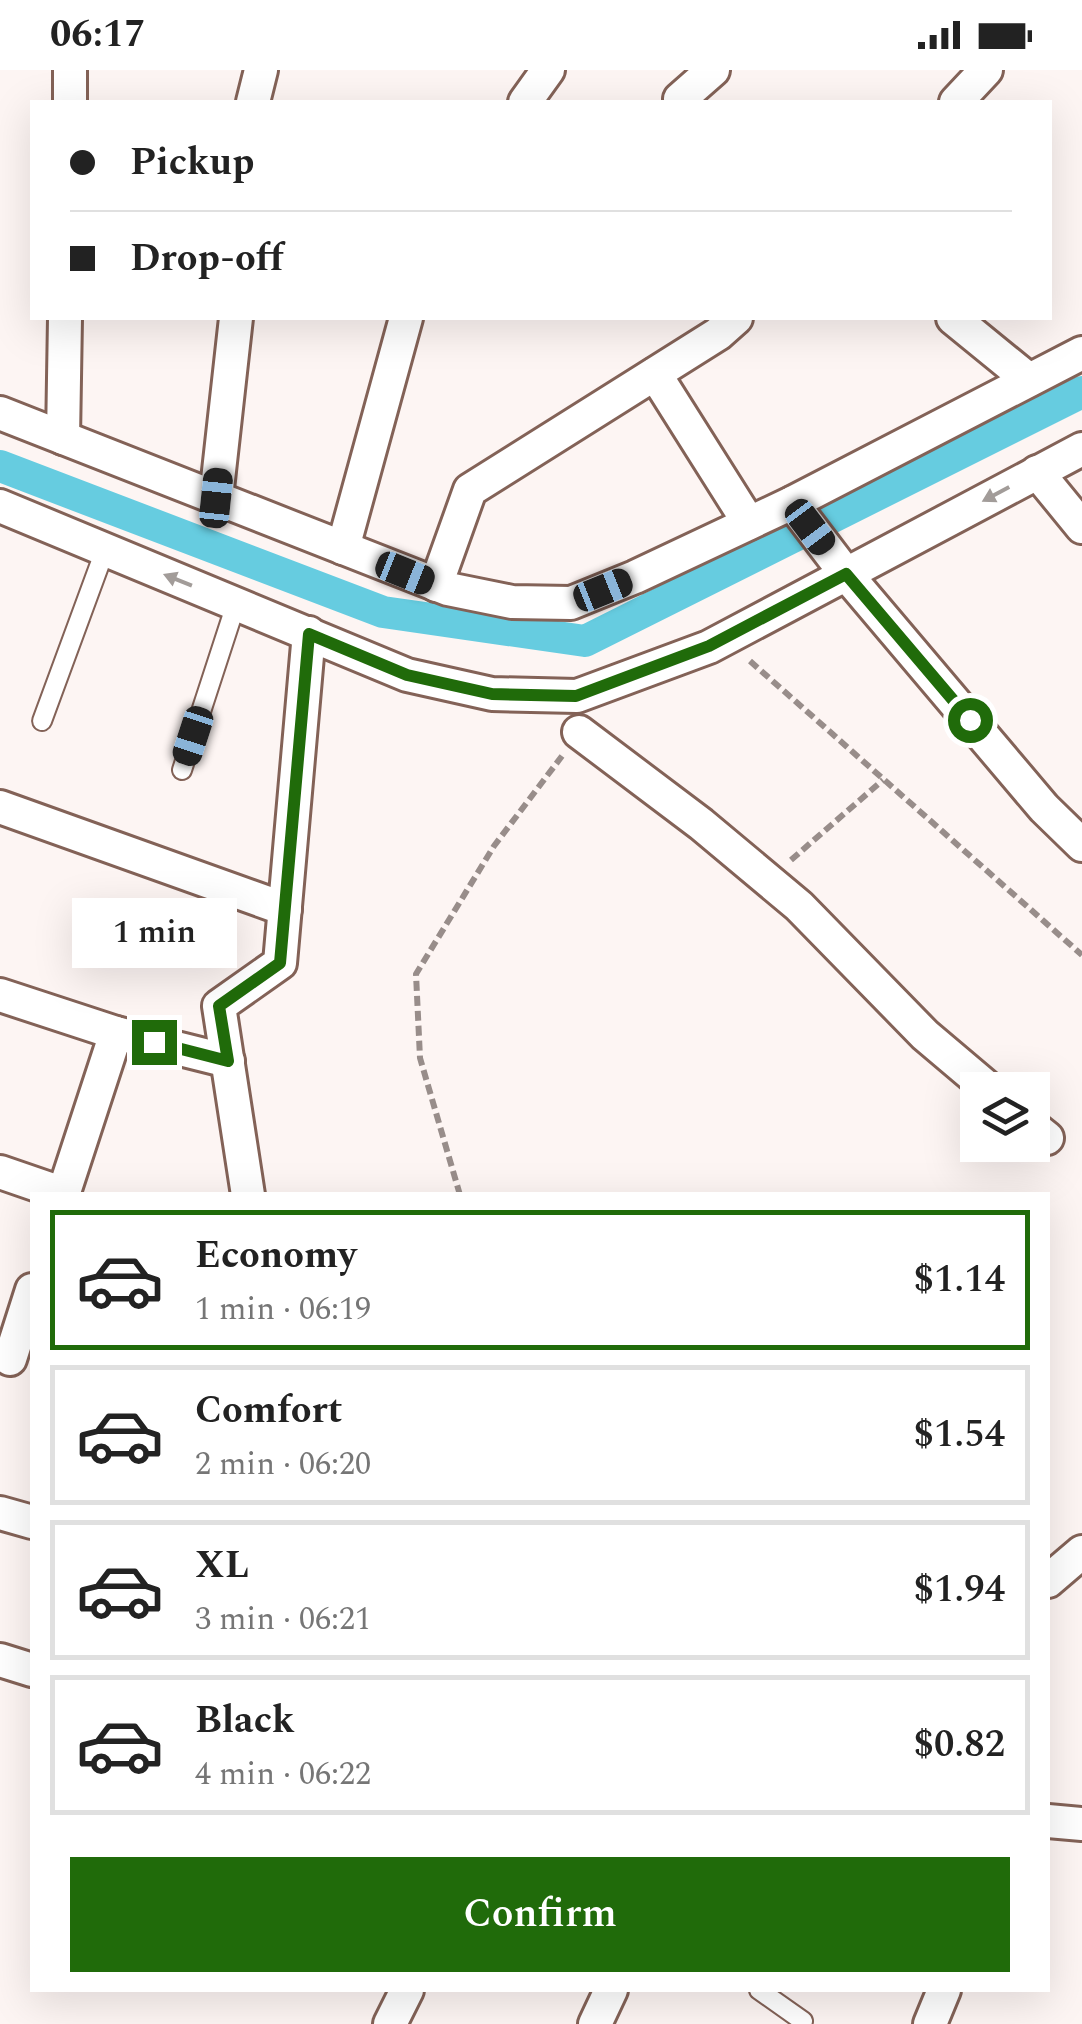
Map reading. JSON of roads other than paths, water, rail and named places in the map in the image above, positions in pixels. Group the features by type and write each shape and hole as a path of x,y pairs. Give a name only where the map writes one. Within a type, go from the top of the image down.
{"street":[{"path":"70,70 70,100"},
{"path":"254,100 261,70"},
{"path":"526,100 548,70"},
{"path":"682,100 713,70"},
{"path":"958,100 986,70"},
{"path":"63,438 65,320"},
{"path":"216,498 236,320"},
{"path":"343,548 405,320"},
{"path":"436,585 470,490 718,334 734,320"},
{"path":"955,320 1029,380"},
{"path":"0,413 436,585 512,602 571,603 635,578 793,504 1082,353"},
{"path":"655,374 749,523"},
{"path":"0,506 407,675 492,694 576,696 724,638 1082,449"},
{"path":"1037,472 1082,527"},
{"path":"793,504 845,572 1044,808 1082,845"},
{"path":"248,1192 219,1006 280,963 309,634"},
{"path":"579,732 701,824 799,906 925,1035 969,1072"},
{"path":"0,807 285,909"},
{"path":"0,995 116,1033 228,1061"},
{"path":"65,1192 116,1033"},
{"path":"0,1172 58,1192"},
{"path":"14,1360 30,1298"},
{"path":"0,1513 30,1521"},
{"path":"1050,1579 1082,1552"},
{"path":"0,1660 30,1669"},
{"path":"1050,1821 1082,1824"},
{"path":"390,2024 406,1992"},
{"path":"595,2024 609,1992"},
{"path":"930,2024 943,1992"}],"lane":[{"path":"42,721 104,550"},
{"path":"182,770 236,604"},
{"path":"762,1992 804,2020"}],"waterway":[{"path":"0,466 383,612 585,641 1082,392"}]}
